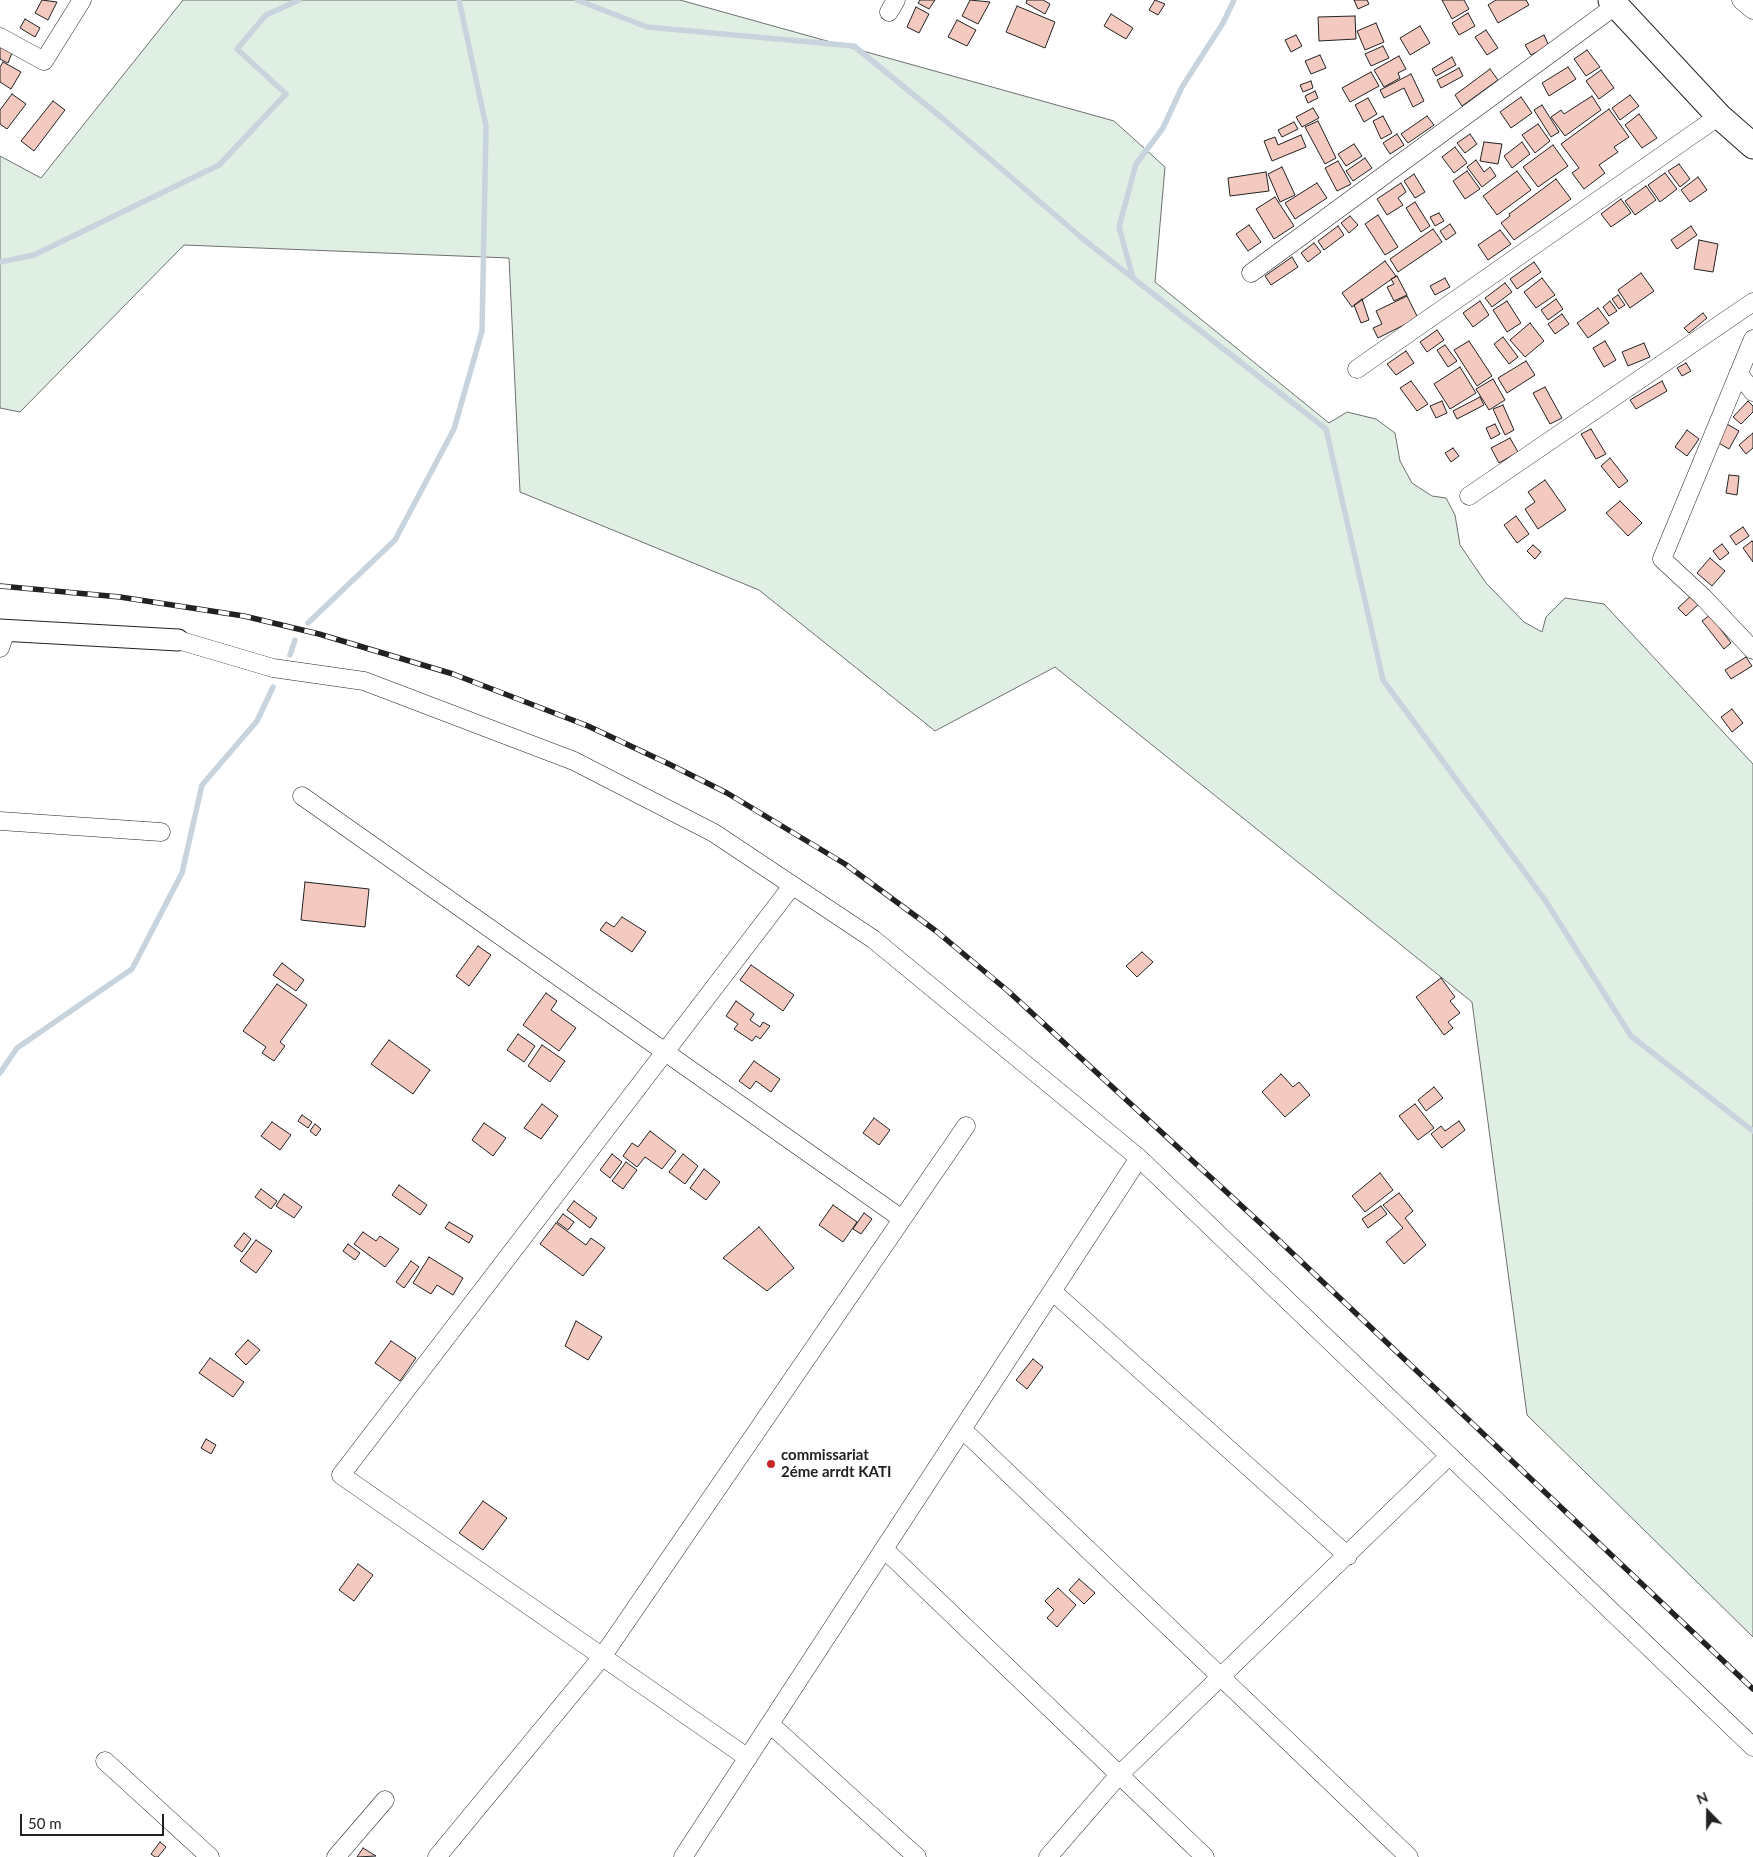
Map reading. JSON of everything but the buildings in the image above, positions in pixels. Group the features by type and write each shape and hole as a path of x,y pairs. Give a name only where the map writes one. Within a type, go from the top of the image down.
{"main road":[{"path":"1613,3 1719,116 1753,146"}],"street":[{"path":"0,37 44,61 82,0"},
{"path":"1741,0 1753,10"},
{"path":"1251,273 1613,3"},
{"path":"1357,369 1719,116"},
{"path":"1469,496 1753,302"},
{"path":"1753,339 1662,559 1704,597 1753,650"},
{"path":"1739,374 1753,392"},
{"path":"2,636 178,640 273,668 364,681 574,761 714,833 873,939 1139,1158 1753,1747"},
{"path":"302,796 902,1219"},
{"path":"0,822 161,832"},
{"path":"748,1758 341,1475 792,886"},
{"path":"437,1857 602,1657 966,1126"},
{"path":"683,1857 1139,1158"},
{"path":"1052,1291 1348,1556"},
{"path":"962,1429 1409,1857"},
{"path":"1048,1857 1118,1776 1348,1556 1449,1456"},
{"path":"884,1549 1118,1776 1206,1857"},
{"path":"770,1724 917,1857"},
{"path":"105,1762 210,1857"},
{"path":"336,1857 384,1800"}],"green space":[{"path":"183,0 680,0 1114,121 1165,167 1155,282 1329,423 1347,412 1376,419 1395,433 1400,461 1412,483 1432,496 1446,498 1455,515 1460,545 1486,583 1524,622 1542,632 1546,617 1565,598 1604,604 1753,764 1753,1637 1527,1415 1472,1002 1055,667 935,731 759,590 520,492 509,258 184,245 20,412 0,408 0,156 41,178"}],"waterway":[{"path":"0,262 34,255 219,165 286,94 237,49 266,15 299,0"},
{"path":"308,623 395,540 454,429 482,331 486,126 459,0"},
{"path":"577,0 647,27 854,46 942,118 1083,239 1326,429 1383,680 1545,900 1631,1036 1753,1131"},
{"path":"1133,278 1119,227 1136,164 1163,128 1182,87 1223,23 1234,0"},
{"path":"290,655 295,640"},
{"path":"0,1073 17,1048 132,969 182,873 202,785 257,721 273,687"}],"railway":[{"path":"0,586 120,597 244,616 319,634 453,674 588,726 671,765 727,793 845,864 936,931 1008,991 1270,1232 1753,1689"}],"place":[{"name":"commissariat 2éme arrdt KATI","path":"771,1464"}]}
